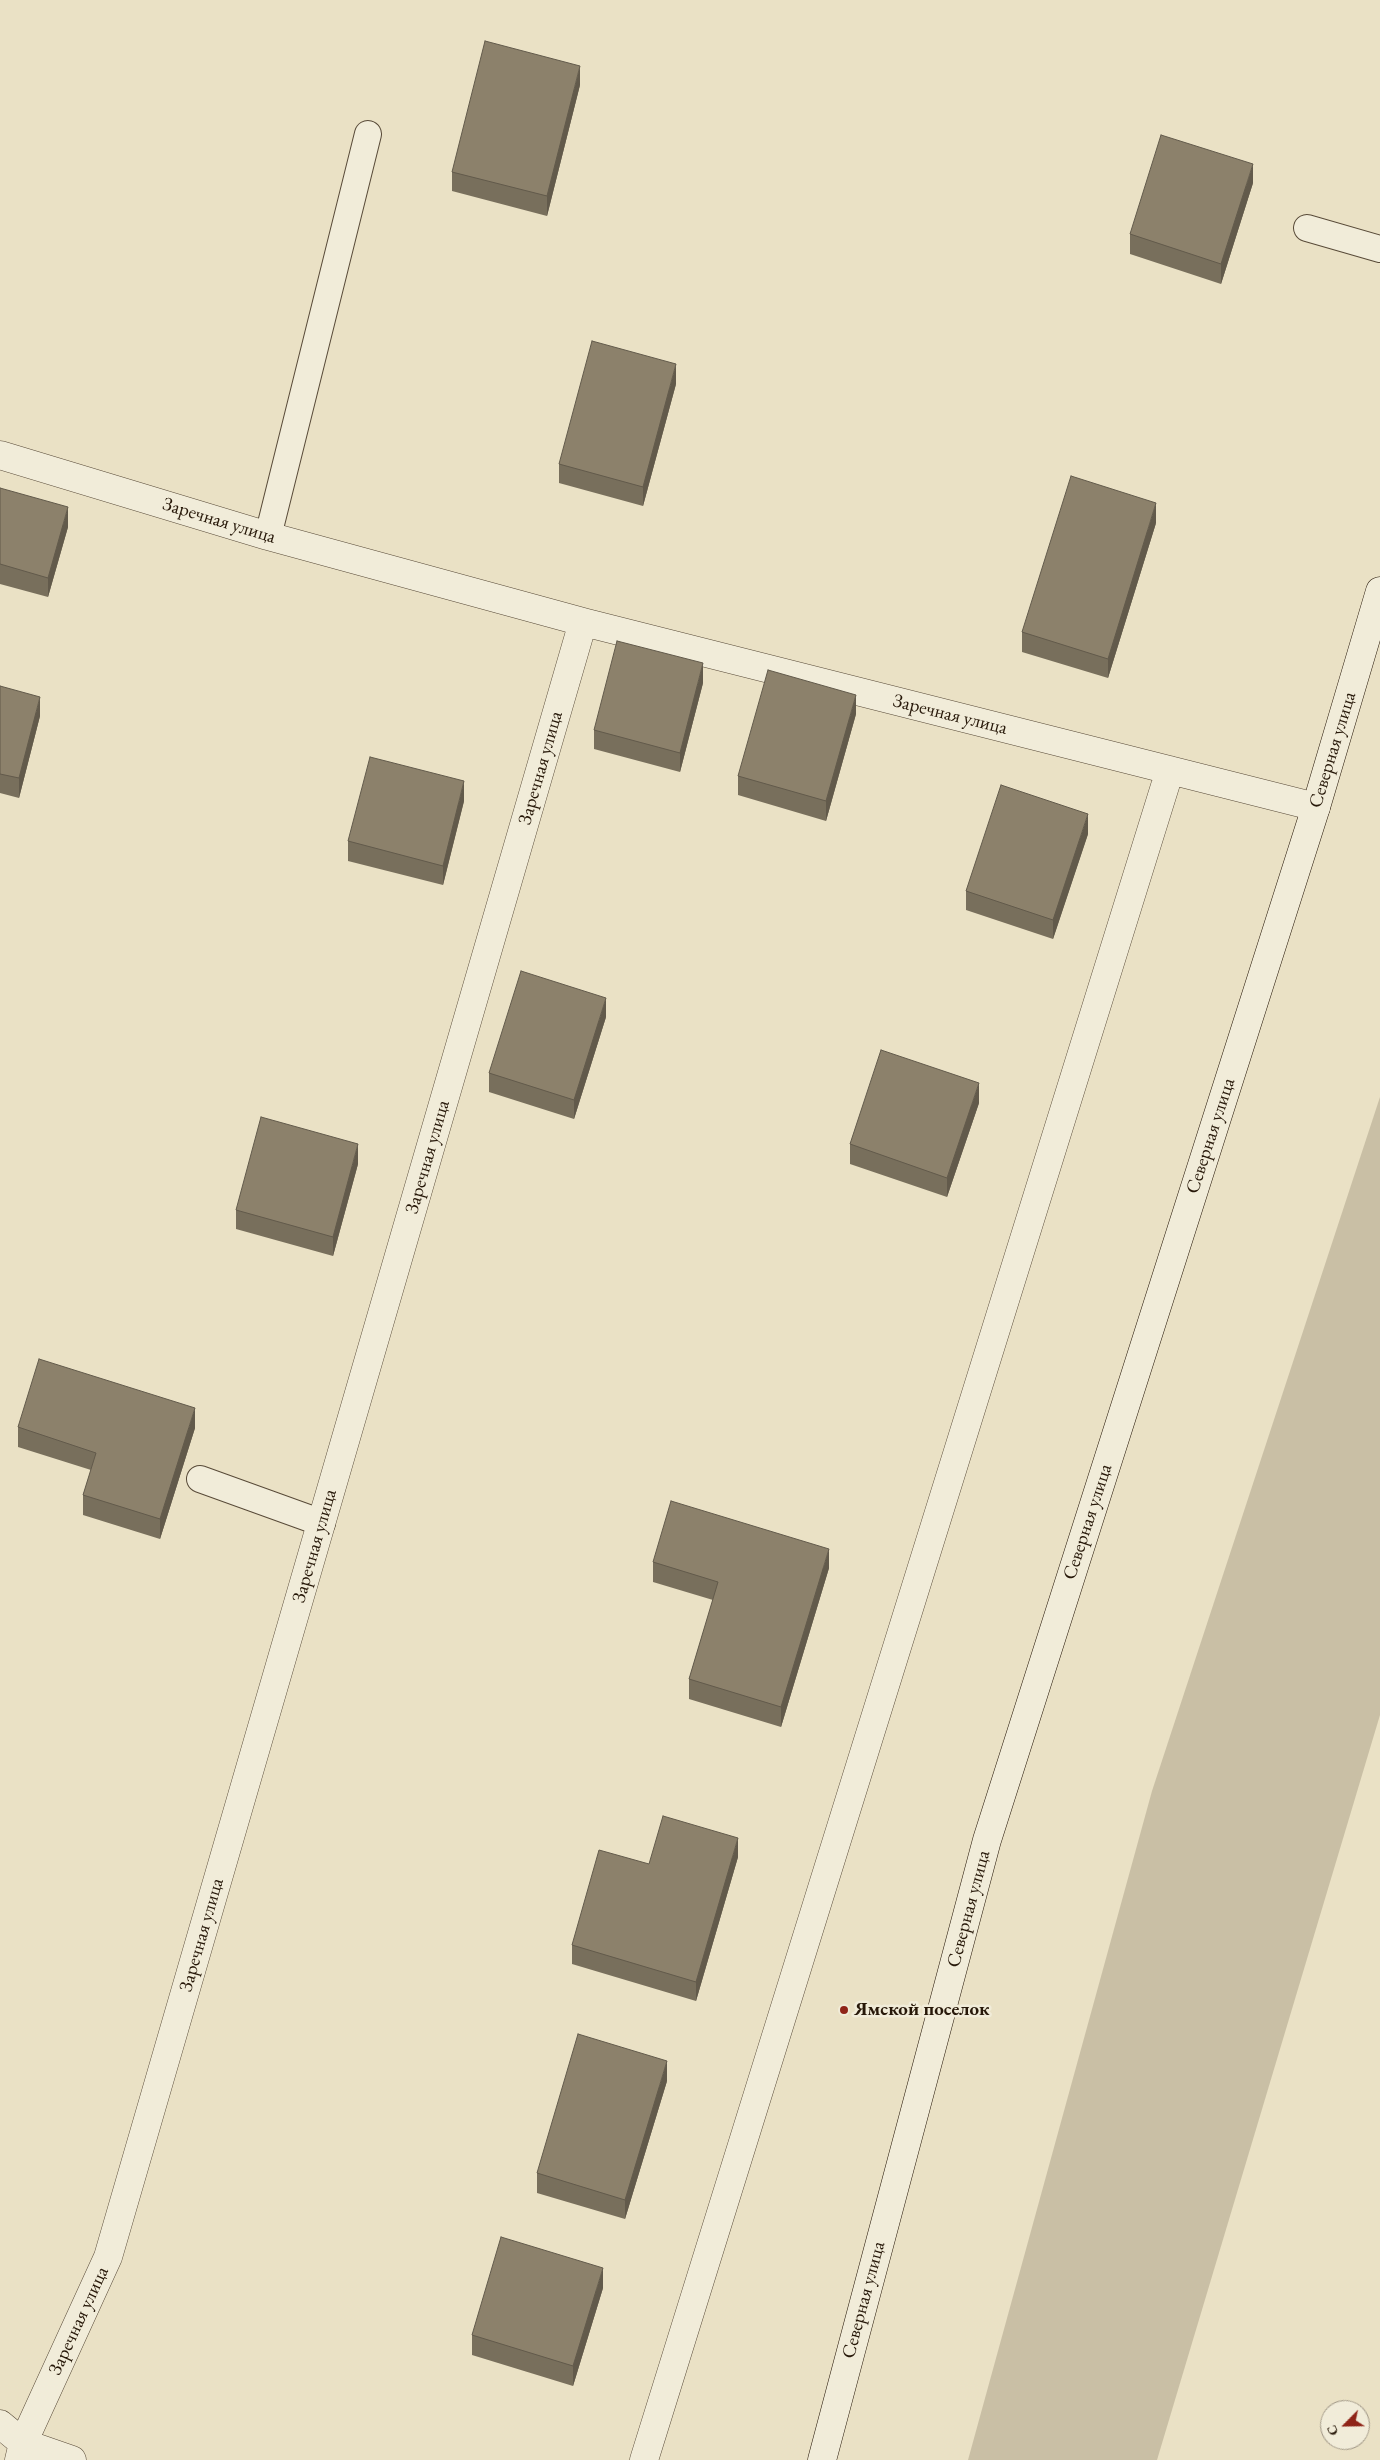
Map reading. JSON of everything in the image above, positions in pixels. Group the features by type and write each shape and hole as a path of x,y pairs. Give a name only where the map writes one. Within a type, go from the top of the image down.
{"street":[{"name":"Заречная улица","path":"0,455 268,536 583,622 1316,807"},
{"name":"Северная улица","path":"822,2460 987,1840 1316,807 1380,591"},
{"name":"Заречная улица","path":"21,2451 108,2257 583,622"},
{"path":"644,2460 1170,770"},
{"path":"0,2424 21,2451 72,2460"}],"lane":[{"path":"268,536 368,134"},
{"path":"1307,228 1380,250"},
{"path":"200,1479 322,1523"}],"shaded area":[{"path":"1380,1097 1380,1715 1157,2460 968,2460 1152,1791"}],"building":[{"path":"485,41 580,66 547,196 452,172"},
{"path":"1161,135 1253,164 1221,264 1130,234"},
{"path":"592,341 676,364 643,487 559,464"},
{"path":"1071,476 1156,503 1108,659 1022,632"},
{"path":"0,488 68,507 48,578 0,564"},
{"path":"617,641 703,663 680,753 594,730"},
{"path":"768,670 856,695 826,801 738,776"},
{"path":"0,686 40,697 19,778 0,774"},
{"path":"370,757 464,781 443,866 348,841"},
{"path":"1001,785 1088,814 1053,920 966,891"},
{"path":"521,971 606,998 574,1100 489,1073"},
{"path":"881,1050 979,1083 947,1178 850,1144"},
{"path":"261,1117 358,1144 333,1237 236,1210"},
{"path":"39,1359 195,1408 160,1519 83,1495 96,1453 18,1427"},
{"path":"671,1501 829,1549 781,1707 689,1679 718,1582 653,1562"},
{"path":"663,1816 738,1838 696,1982 572,1945 599,1850 649,1864"},
{"path":"578,2034 667,2061 625,2200 537,2173"},
{"path":"501,2237 603,2268 573,2366 472,2335"}],"place":[{"name":"Ямской поселок","path":"844,2010"}]}
